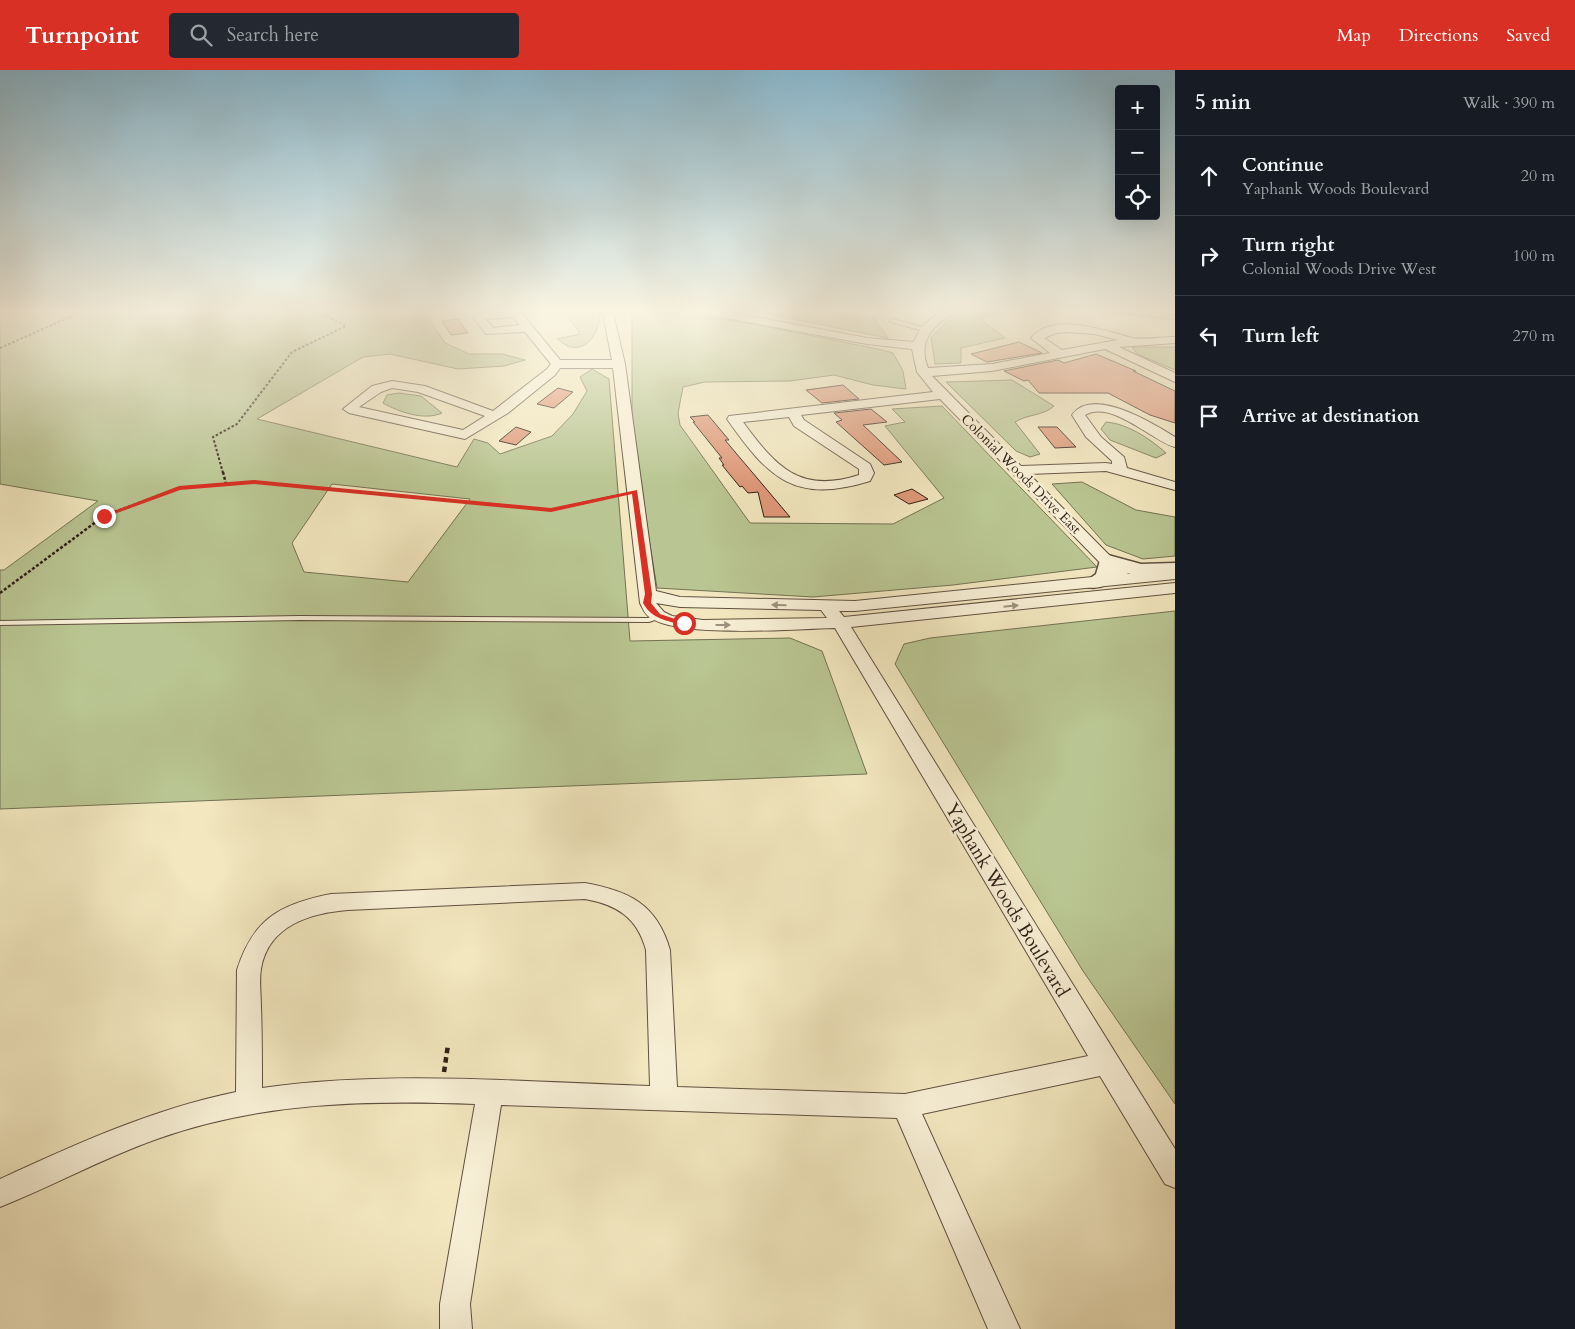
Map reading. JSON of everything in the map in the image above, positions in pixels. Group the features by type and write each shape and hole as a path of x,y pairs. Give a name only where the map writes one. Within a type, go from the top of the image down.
{"street":[{"path":"493,415 424,390 390,385 381,387 349,409 465,436 551,372 554,368"},
{"path":"619,368 648,594 647,603 658,616 684,623 702,625 1175,588"},
{"name":"Colonial Woods Drive East","path":"921,368 942,395 1137,592"},
{"path":"923,372 984,368"},
{"path":"1154,368 1175,378"},
{"path":"793,413 799,423 865,467 867,473 865,478 834,485 814,485 793,480 761,453 734,418 793,413 942,395"},
{"path":"1120,470 1119,460 1092,436 1081,422 1078,415 1082,410 1104,408 1117,411 1175,443"},
{"path":"1018,470 1106,467 1175,486"},
{"path":"1094,583 1103,579 1106,574 1108,561 1136,571 1175,569"},
{"path":"648,594 661,599 680,602 852,615 867,610 986,598 995,593 1175,574"},
{"name":"Yaphank Woods Boulevard","path":"834,615 1175,1175"},
{"path":"249,1102 249,970 251,960 263,935 276,923 294,912 310,906 348,901 586,891 611,896 634,908 644,917 656,938 664,1098"},
{"path":"0,1193 105,1144 185,1118 249,1102 318,1092 390,1090 905,1106 1107,1063"},
{"path":"456,1329 456,1304 490,1093"},
{"path":"905,1106 1004,1329"}],"lane":[{"path":"0,623 300,618 649,620 658,616"}],"path":[{"path":"226,484 213,437 238,424 280,368"},
{"path":"0,593 104,516 179,488 254,482 551,510 635,491"},
{"path":"444,1076 448,1045"}],"green space":[{"path":"0,368 345,368 257,419 457,467 474,439 488,443 500,454 552,436 573,414 587,391 580,377 592,369 609,379 630,641 790,638 822,651 867,774 0,809 0,570 4,570 98,501 0,484","holes":["332,484 470,499 408,582 304,572 292,543"]},
{"path":"632,368 901,368 906,389 873,385 834,375 790,381 705,382 683,387 678,413 680,425 750,523 893,524 944,498 885,426 905,422 892,409 942,406 1097,567 953,585 813,597 657,588 632,434"},
{"path":"1012,380 1054,406 1045,412 1015,422 1040,454 1030,457 1016,451 946,382"},
{"path":"399,393 421,396 442,413 420,416 404,412 383,403 387,395"},
{"path":"1106,422 1114,423 1138,433 1166,453 1156,458 1110,440 1101,429"},
{"path":"1082,482 1136,510 1175,517 1175,556 1143,559 1106,545 1052,484"},
{"path":"1175,611 1175,1104 1083,971 895,664 904,644 930,638"}],"building":[{"path":"1020,368 1128,368 1175,391 1175,423 1150,415 1108,393 1039,393 1028,380 1024,381 1004,371"},
{"path":"843,385 859,399 822,403 806,390"},
{"path":"558,388 573,392 554,408 537,404"},
{"path":"871,409 887,422 863,425 902,462 884,465 836,422 842,420 834,413"},
{"path":"708,415 729,440 725,440 790,517 764,517 758,492 748,493 742,486 740,487 722,465 724,465 719,458 722,458 690,417"},
{"path":"516,427 531,432 516,445 499,441"},
{"path":"1038,427 1057,427 1076,447 1055,448"},
{"path":"912,489 928,499 909,504 894,495"}],"route":[{"path":"104,516 179,488 254,482 551,510 635,491 648,594 647,603 658,616 684,623"}]}
